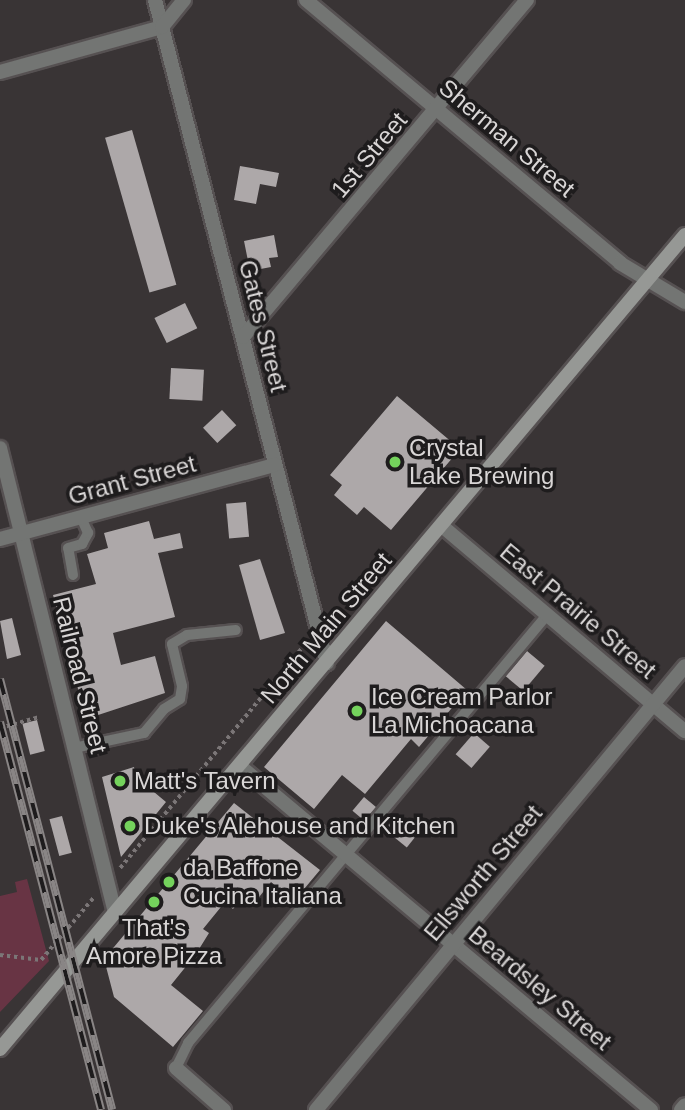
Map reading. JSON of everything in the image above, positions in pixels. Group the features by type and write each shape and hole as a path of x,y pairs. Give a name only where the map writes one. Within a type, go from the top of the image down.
{"street":[{"name":"Gates Street","path":"155,0 327,663"},
{"path":"0,72 162,27 184,0"},
{"name":"Sherman Street","path":"306,0 620,263 685,302"},
{"name":"1st Street","path":"243,337 527,0"},
{"name":"North Main Street","path":"0,1049 685,235"},
{"name":"Railroad Street","path":"0,448 115,913"},
{"name":"Grant Street","path":"0,539 275,465"},
{"name":"East Prairie Street","path":"442,526 685,731"},
{"name":"Ellsworth Street","path":"316,1110 685,666"},
{"name":"Beardsley Street","path":"240,766 651,1110"},
{"path":"176,1069 224,1110"},
{"path":"681,1110 685,1105"}],"lane":[{"path":"73,575 68,548 82,544 88,533 81,517"},
{"path":"176,1069 188,1043 547,615"},
{"path":"74,748 144,733 180,699 182,685 172,644 187,635 236,629"}],"path":[{"path":"0,955 41,960 308,641"},
{"path":"0,728 39,718"}],"shaded area":[{"path":"27,879 49,961 0,1012 0,896 17,892 15,882"}],"building":[{"path":"132,130 176,285 149,292 105,138"},
{"path":"240,166 279,173 276,187 260,184 256,204 234,200"},
{"path":"274,235 278,257 269,258 271,267 250,271 244,241"},
{"path":"185,303 197,328 167,343 154,318"},
{"path":"171,368 204,370 202,401 169,399"},
{"name":"Crystal Lake Brewing","path":"397,396 460,449 391,530 364,507 357,515 334,495 342,485 330,475"},
{"path":"222,410 236,425 217,443 203,428"},
{"path":"246,502 249,537 229,539 226,504"},
{"path":"149,521 154,539 180,533 183,548 158,553 175,617 113,633 121,665 155,656 165,693 86,719 53,595 96,584 87,554 108,548 104,533"},
{"path":"260,559 285,633 260,640 239,565"},
{"path":"12,618 21,655 7,659 0,621"},
{"path":"386,621 467,690 419,747 411,739 365,794 342,775 314,809 264,767"},
{"path":"527,651 545,666 523,691 506,676"},
{"path":"37,720 45,751 30,755 22,724"},
{"path":"474,733 490,747 471,768 456,754"},
{"name":"Duke's Alehouse and Kitchen","path":"134,767 136,777 166,802 121,857 102,777"},
{"path":"364,797 376,807 365,821 352,811"},
{"path":"234,803 320,870 294,901 271,882 252,906 242,898 233,909 225,902 203,929 209,933 196,954 171,985 203,1011 173,1047 114,997 104,959"},
{"path":"397,815 419,833 407,847 385,830"},
{"path":"62,816 72,853 59,856 49,819"}],"railway":[{"path":"0,679 112,1110"},
{"path":"0,722 101,1110"}],"place":[{"name":"Crystal Lake Brewing","path":"395,462"},
{"name":"Ice Cream Parlor La Michoacana","path":"357,711"},
{"name":"Matt's Tavern","path":"120,781"},
{"name":"Duke's Alehouse and Kitchen","path":"130,826"},
{"name":"da Baffone Cucina Italiana","path":"169,882"},
{"name":"That's Amore Pizza","path":"154,902"}]}
